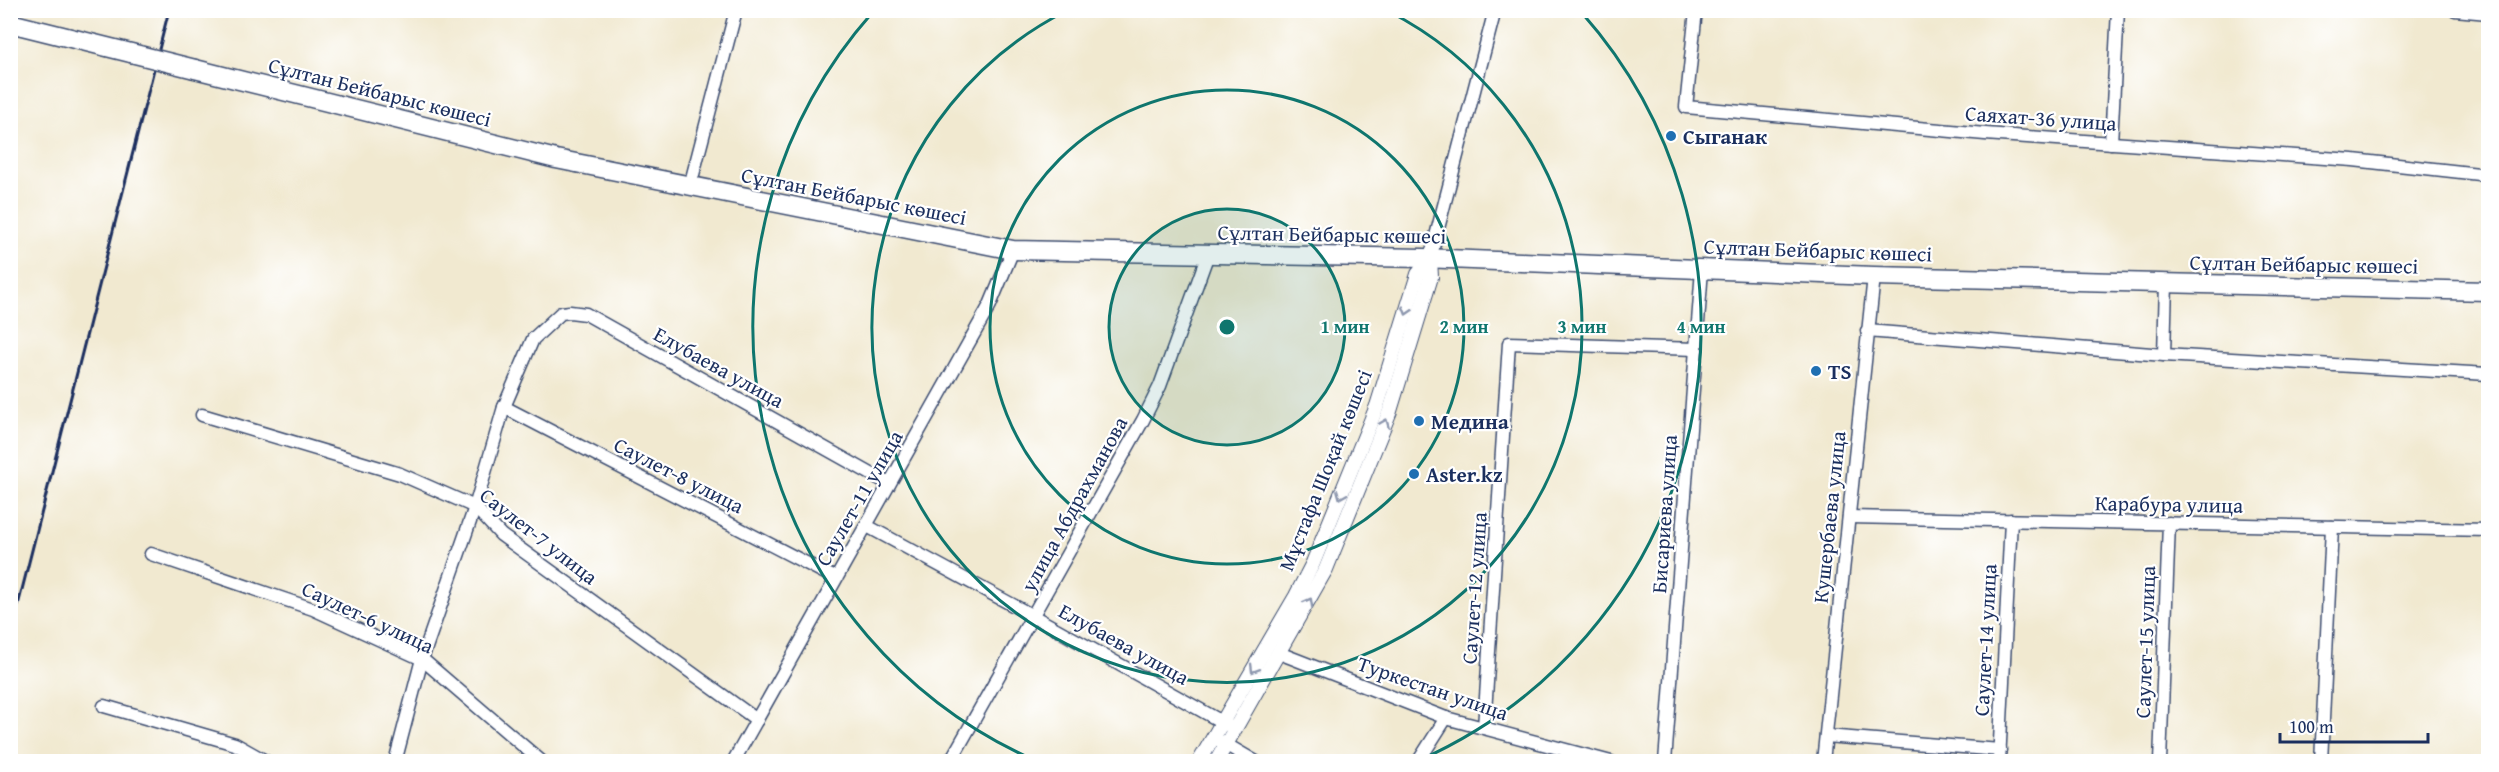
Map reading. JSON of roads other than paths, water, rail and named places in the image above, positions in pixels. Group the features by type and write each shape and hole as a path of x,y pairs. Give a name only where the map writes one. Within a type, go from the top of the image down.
{"main road":[{"name":"Сұлтан Бейбарыс көшесі","path":"10,23 556,159 1013,250 1430,259 1874,276 2488,291"}],"street":[{"path":"690,186 736,10"},
{"path":"1430,259 1495,10"},
{"name":"Саяхат-36 улица","path":"1696,10 1686,107 2111,143 2353,160 2488,175"},
{"path":"2111,143 2118,10"},
{"path":"2455,10 2488,13"},
{"name":"Саулет-11 улица","path":"733,762 990,305 1013,250"},
{"name":"улица Абдрахманова","path":"950,762 1160,386 1208,254"},
{"name":"Мұстафа Шоқай көшесі","path":"1228,726 1279,653 1326,569 1390,411 1431,277 1430,259"},
{"name":"Мұстафа Шоқай көшесі","path":"1199,762 1220,741 1313,563 1377,406 1418,274 1430,259"},
{"name":"Бисариева улица","path":"1665,762 1702,269"},
{"name":"Кушербаева улица","path":"1823,762 1874,276"},
{"path":"2164,355 2166,283"},
{"name":"Елубаева улица","path":"504,407 533,339 561,313 586,314 889,484"},
{"path":"1867,331 2164,355 2488,374"},
{"name":"Саулет-12 улица","path":"1484,728 1509,343 1696,349"},
{"path":"395,762 422,659 475,507 504,407"},
{"name":"Саулет-8 улица","path":"504,407 835,578"},
{"name":"Саулет-7 улица","path":"202,415 400,474 475,507 501,535 757,720"},
{"name":"Карабура улица","path":"1849,517 2488,530"},
{"name":"Саулет-14 улица","path":"2000,756 2011,520"},
{"name":"Саулет-15 улица","path":"2160,762 2169,524"},
{"name":"Елубаева улица","path":"867,526 1228,726"},
{"path":"2321,762 2332,527"},
{"name":"Саулет-6 улица","path":"151,554 313,609 422,659 542,762"},
{"name":"Туркестан улица","path":"1279,653 1446,718 1611,762"},
{"path":"104,706 235,744 267,762"},
{"path":"1418,762 1446,718"},
{"path":"1826,736 2000,756"},
{"path":"1220,741 1256,762"},
{"name":"Мұстафа Шоқай көшесі","path":"1216,762 1220,741"}],"railway":[{"path":"10,637 169,10"}],"place":[{"name":"Сыганак","path":"1671,136"},
{"name":"TS","path":"1816,371"},
{"name":"Медина","path":"1419,421"},
{"name":"Aster.kz","path":"1414,474"}]}
